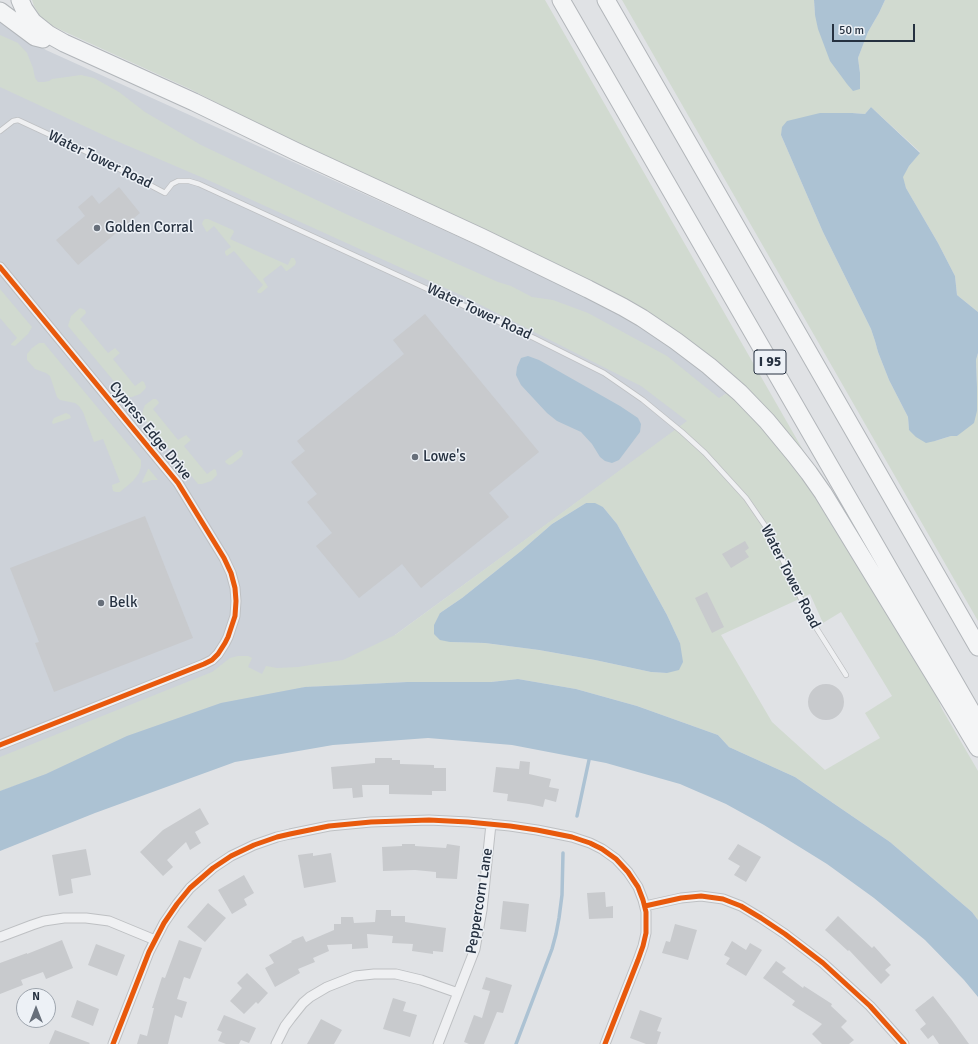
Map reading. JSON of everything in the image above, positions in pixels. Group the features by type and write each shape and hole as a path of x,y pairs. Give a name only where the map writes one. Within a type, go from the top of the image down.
{"highway":[{"path":"20,0 26,14 33,22 48,34 64,43 194,102 296,152 481,237 588,289 642,318 693,354 724,379 755,409 783,440 809,473 828,500 978,748"},
{"name":"I 95","path":"561,0 978,723"},
{"name":"I 95","path":"606,0 978,647"},
{"path":"0,11 35,37 64,43"}],"street":[{"name":"Cypress Edge Drive","path":"0,268 178,483 231,572 235,588 236,601 235,616 228,637 218,654 212,660 0,745"},
{"path":"113,1044 149,952 170,913 197,881 213,868 231,856 265,841 307,830 329,826 371,822 430,820 491,824 537,830 583,840 609,853 628,872 641,894 645,906 646,925 643,946 605,1044"},
{"name":"Peppercorn Lane","path":"438,1044 470,962 477,939 482,910 491,824"},
{"path":"645,906 681,898 701,896 723,899 741,906 785,934 823,963 870,1006 904,1044"},
{"path":"0,937 44,921 64,918 86,918 109,921 155,940"},
{"path":"276,1044 285,1026 303,1003 314,994 327,987 354,976 396,974 421,980 458,993"}],"lane":[{"name":"Water Tower Road","path":"0,131 13,121 18,120 87,152 165,193 172,184 178,181 189,181 199,184 534,338 604,373 643,400 682,432 709,458 746,498 770,534 810,618 846,675"}],"shaded area":[{"path":"32,0 545,0 807,457 710,362 311,151 190,89 49,24 40,16"},
{"path":"622,0 814,0 815,15 860,73 858,58 868,32 885,0 978,0 978,312 957,295 955,276 938,243 906,188 902,177 920,152 871,107 865,114 851,113 781,135 823,232 871,329 889,380 908,417 909,430 935,441 951,436 957,436 977,411 976,360 978,353 978,621"},
{"path":"0,18 46,50 534,271 598,302 651,333 689,360 727,393 395,635 398,682 305,687 0,791"},
{"path":"0,35 18,43 27,53 35,78 38,82 81,75 94,78 119,92 145,112 201,145 348,215 498,282 511,286 532,297 553,300 588,313 667,356 719,398 727,393 739,401 803,474 851,551 937,697 942,709 978,771 978,920 972,912 890,842 795,777 729,747 718,735 637,706 576,689 518,679 491,682 407,682 305,687 221,703 127,736 46,774 0,791 0,757 212,672 230,658 248,656 252,658 248,667 262,674 266,666 277,668 298,667 343,660 395,635 687,421 641,386 463,296 208,180 112,139 0,87","holes":["586,503 603,507 617,524 667,615 680,643 667,673 651,672 539,650 485,643 450,642 440,613 462,598 552,524","810,594 823,623 841,612 892,696 865,713 880,738 825,770 772,722 721,635"]},
{"path":"205,219 233,230 234,232 230,239 288,265 291,258 294,258 296,262 295,265 286,271 281,265 263,279 268,287 261,293 258,293 257,291 263,285 234,251 227,256 226,255 225,251 231,247 214,226 207,232 206,231 202,224"},
{"path":"0,289 32,327 28,334 15,346 11,344 17,338 0,318"},
{"path":"80,308 85,310 86,313 80,319 108,353 115,348 120,353 113,359 135,386 142,381 144,382 146,387 140,394 127,397 68,326 71,316"},
{"path":"39,343 44,343 141,460 139,473 133,481 120,492 113,491 112,485 120,482 103,439 94,442 83,412 79,406 75,403 60,400 57,397 50,376 35,369 27,360 27,354"},
{"path":"153,399 156,399 159,403 153,409 178,440 186,435 191,440 184,446 207,474 214,469 216,470 217,475 211,481 198,484 142,416 145,405"},
{"path":"66,413 70,415 71,418 53,424 52,422 54,418"},
{"path":"242,450 243,454 241,457 232,464 229,465 226,463 225,461"},
{"path":"148,469 158,480 143,483 142,482"}],"water":[{"path":"814,0 885,0 868,32 858,58 860,89 853,91 830,61 818,29"},
{"path":"871,107 920,153 909,166 903,177 906,188 938,243 955,276 957,295 978,312 978,353 976,360 977,411 974,423 957,436 951,436 926,443 916,437 909,430 908,417 889,380 871,329 823,232 781,135 782,127 787,121 820,113 865,114"},
{"path":"528,356 539,360 620,406 638,418 641,424 640,432 619,460 612,463 605,461 600,457 592,444 581,432 557,421 547,413 521,385 516,375 517,367 521,358"},
{"path":"586,503 595,503 603,507 617,524 667,615 680,643 683,662 679,670 667,673 651,672 539,650 485,643 450,642 440,640 434,634 434,625 440,613 462,598 552,524"},
{"path":"518,679 576,689 637,706 718,735 729,747 795,777 890,842 972,912 978,920 978,997 964,980 925,940 874,898 827,864 764,825 726,804 680,784 606,763 512,745 428,738 333,745 235,762 95,813 0,851 0,791 46,774 127,736 221,703 305,687 407,682 491,682"}],"building":[{"name":"Golden Corral","path":"119,187 140,213 78,265 56,240 85,216 78,207 92,195 99,204"},
{"name":"Lowe's","path":"425,314 539,452 489,493 509,517 421,588 402,564 359,598 316,546 332,533 307,502 317,494 291,462 305,451 297,441 404,354 393,340"},
{"name":"Belk","path":"145,516 193,638 54,692 35,643 39,642 10,568"},
{"path":"745,541 749,548 745,551 749,557 731,568 722,554"},
{"path":"707,592 724,627 712,633 695,598"},
{"path":"826,684 839,689 844,702 839,715 826,720 813,715 808,702 813,689"},
{"path":"375,758 392,758 392,760 400,760 400,764 434,765 434,768 446,768 446,791 432,791 432,795 389,794 389,785 362,785 363,797 353,798 352,788 333,789 331,767 375,763"},
{"path":"520,761 530,762 529,774 551,779 549,787 559,789 556,802 545,799 543,807 507,801 508,794 493,792 496,767 519,769"},
{"path":"200,808 209,824 195,832 201,843 190,850 186,842 167,860 173,867 163,876 140,852 163,830"},
{"path":"402,844 446,848 447,844 460,846 457,879 436,878 436,872 415,870 383,871 382,847 402,846"},
{"path":"738,844 761,857 746,882 734,875 740,866 728,859"},
{"path":"86,849 91,875 71,879 73,893 59,896 52,855"},
{"path":"313,853 313,856 331,853 336,882 304,888 298,855"},
{"path":"244,875 254,893 244,899 247,905 232,914 218,890"},
{"path":"605,892 606,907 613,906 613,918 589,919 587,893"},
{"path":"503,901 529,904 526,932 500,929"},
{"path":"208,903 226,918 205,942 187,927"},
{"path":"376,910 391,910 391,916 405,916 405,922 446,928 443,952 433,951 433,954 412,951 413,944 392,943 393,936 367,934 368,948 352,949 352,944 327,945 329,951 313,958 315,962 298,969 300,973 275,987 265,968 274,963 269,955 292,942 291,941 303,936 306,942 334,930 334,924 341,924 341,917 353,917 354,923 375,922"},
{"path":"838,916 872,948 874,946 891,965 885,970 890,975 881,984 849,950 848,951 825,930"},
{"path":"675,924 697,930 688,960 662,953 666,941 670,942"},
{"path":"62,940 73,968 46,979 43,972 21,980 23,985 0,994 0,963"},
{"path":"179,940 202,948 190,979 184,977 177,999 187,1002 182,1018 175,1015 168,1044 137,1044 140,1034 147,1036 154,1008 152,1008 162,977 165,978"},
{"path":"732,941 746,950 750,943 762,950 746,976 726,964 730,958 724,955"},
{"path":"96,944 125,955 117,976 88,965"},
{"path":"776,961 786,968 782,972 803,988 804,986 832,1004 831,1006 847,1021 841,1027 854,1040 849,1044 822,1044 812,1034 822,1024 792,1005 795,1001 763,978"},
{"path":"247,973 268,993 258,1004 256,1002 244,1014 230,1001 242,988 237,983"},
{"path":"486,977 512,985 503,1013 497,1012 484,1044 469,1044 464,1042 474,1015 482,1018 490,991 482,989"},
{"path":"933,996 969,1044 939,1044 933,1035 928,1039 920,1029 926,1024 915,1010"},
{"path":"393,998 406,1002 403,1011 417,1015 410,1037 383,1029"},
{"path":"77,1000 99,1009 93,1026 71,1017"},
{"path":"640,1010 662,1018 657,1031 661,1032 657,1044 646,1044 630,1038"},
{"path":"224,1015 256,1028 249,1043 241,1040 239,1044 226,1044 218,1041 222,1032 217,1030"},
{"path":"321,1019 342,1030 334,1044 307,1044"},
{"path":"55,1030 90,1043 49,1044"}],"waterway":[{"path":"577,816 589,760"},
{"path":"516,1044 552,949 556,934 562,895 563,853"}],"cycle path":[{"path":"0,267 178,483 224,558 231,573 235,588 236,601 235,616 228,637 218,654 212,660 0,745"},
{"path":"113,1044 149,952 164,923 190,888 213,868 231,856 254,845 290,834 329,826 371,822 429,820 510,826 572,837 602,849 616,859 628,872 638,887 643,900 646,912 646,933 638,960 605,1044"},
{"path":"645,906 681,898 701,896 723,899 741,906 785,934 823,963 870,1006 904,1044"}],"place":[{"name":"Golden Corral","path":"97,228"},
{"name":"Lowe's","path":"415,457"},
{"name":"Belk","path":"101,603"}]}
